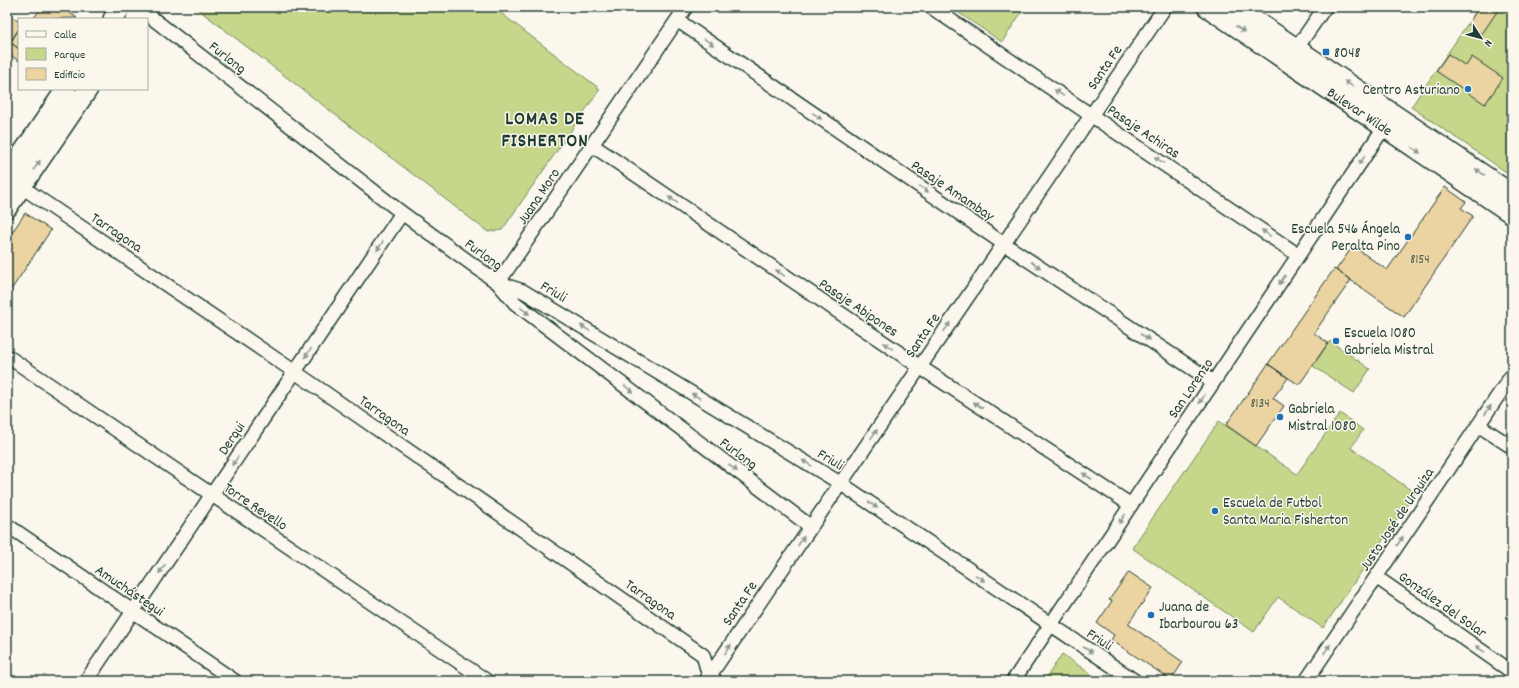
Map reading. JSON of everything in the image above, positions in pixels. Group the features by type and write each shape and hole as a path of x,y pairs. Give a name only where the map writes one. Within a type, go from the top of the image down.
{"main road":[{"path":"114,18 121,7"},
{"name":"Bulevar Wilde","path":"1207,7 1292,55 1389,121 1512,214"},
{"name":"Bulevar Wilde","path":"1235,7 1292,55"},
{"path":"7,208 14,181 65,90"},
{"path":"14,181 87,90"},
{"name":"Bulevar Wilde","path":"1389,121 1512,194"}],"street":[{"name":"Juana Moro","path":"498,283 686,7"},
{"name":"Pasaje Achiras","path":"931,7 1298,255"},
{"name":"Santa Fe","path":"710,679 840,483 1165,7"},
{"path":"1292,55 1325,7"},
{"name":"Furlong","path":"140,11 402,213 498,283 515,303 811,527"},
{"name":"Pasaje Amambay","path":"677,20 1004,244 1213,382"},
{"name":"San Lorenzo","path":"1013,681 1389,121"},
{"name":"Pasaje Abipones","path":"592,145 920,367 1131,505"},
{"name":"Tarragona","path":"14,181 295,372 703,655 710,679"},
{"name":"Derqui","path":"86,681 402,213"},
{"name":"Friuli","path":"498,283 523,291 840,483 1135,681"},
{"name":"Torre Revello","path":"7,356 487,681"},
{"name":"Justo José de Urquiza","path":"1306,681 1512,375"},
{"path":"1478,425 1512,447"},
{"name":"Amuchástegui","path":"7,525 235,681"},
{"name":"González del Solar","path":"1376,577 1512,672"}],"green space":[{"path":"195,7 493,7 600,89 502,230 488,232"},
{"path":"950,7 1025,7 1002,42"},
{"name":"Centro Asturiano","path":"1479,7 1512,7 1512,176 1411,107"},
{"path":"1330,341 1370,369 1354,393 1313,366"},
{"path":"1340,413 1363,430 1351,448 1415,493 1323,628 1278,597 1254,632 1132,548 1219,421 1297,474"},
{"path":"1062,654 1101,681 1044,681"}],"building":[{"path":"42,7 62,7 77,18 34,18"},
{"path":"1479,7 1500,7 1482,34 1468,24"},
{"path":"7,13 18,21 18,31 12,40 7,36"},
{"path":"18,30 18,48 10,42"},
{"path":"10,42 18,48 18,60 7,53 7,47"},
{"path":"1448,54 1466,66 1472,57 1503,78 1485,104 1436,71"},
{"path":"1445,187 1466,202 1461,208 1473,216 1404,317 1336,270 1353,246 1387,270"},
{"path":"25,213 51,230 7,296 7,240"},
{"path":"1334,269 1351,280 1314,333 1328,343 1299,385 1268,364"},
{"path":"1268,364 1288,378 1273,398 1284,406 1256,446 1226,425"},
{"path":"1129,572 1153,588 1128,624 1183,662 1171,680 1111,640 1114,635 1097,623 1112,601 1109,600"}],"place":[{"name":"8048","path":"1326,52"},
{"name":"Centro Asturiano","path":"1468,89"},
{"name":"Escuela 546 Ángela Peralta Pino","path":"1408,237"},
{"name":"Escuela 1080 Gabriela Mistral","path":"1336,341"},
{"name":"Gabriela Mistral 1080","path":"1280,417"},
{"name":"Escuela de Futbol Santa Maria Fisherton","path":"1215,511"},
{"name":"Juana de Ibarbourou 63","path":"1151,615"}],"district":[{"name":"LOMAS DE FISHERTON","path":"545,128"}]}
